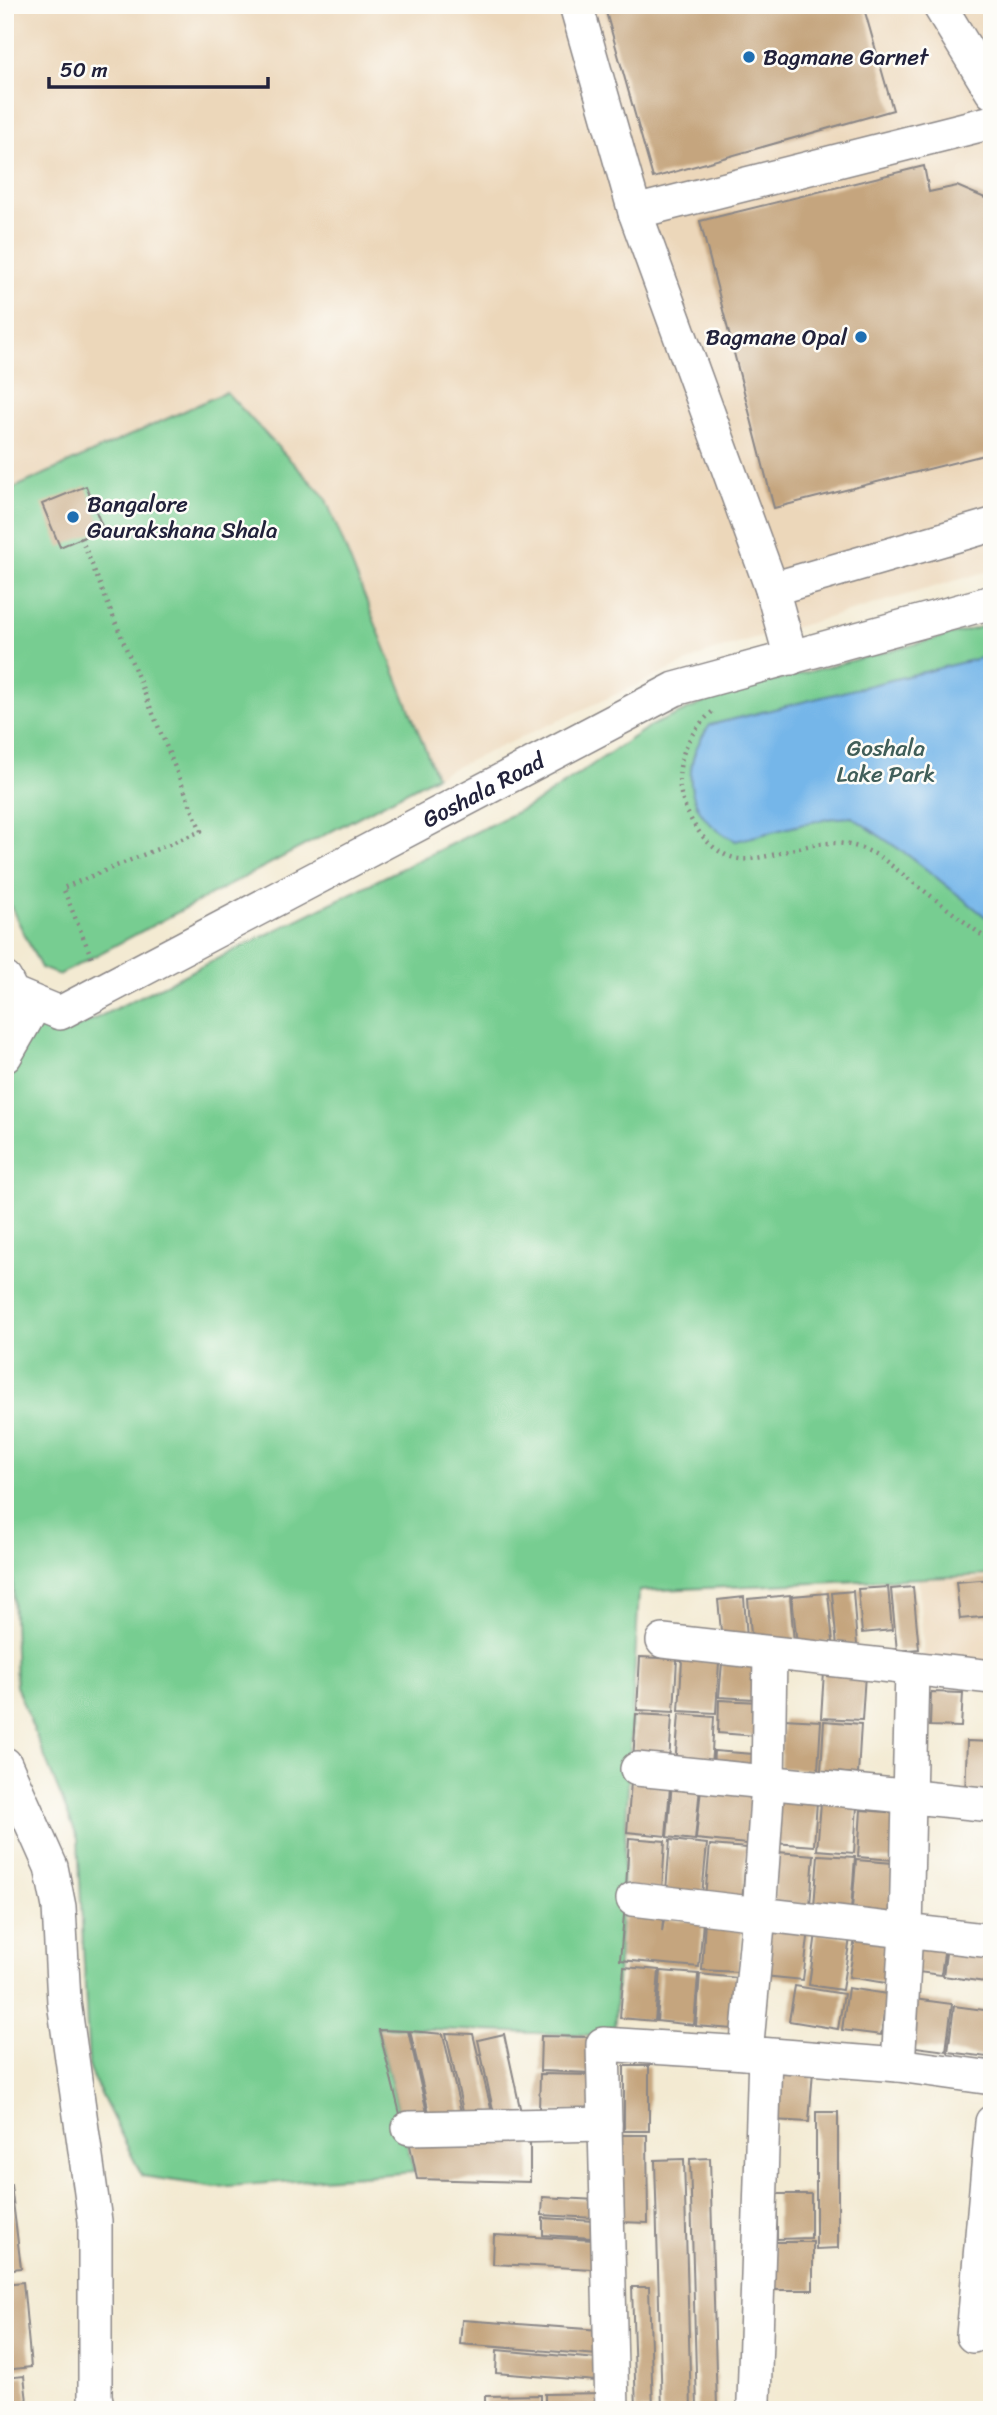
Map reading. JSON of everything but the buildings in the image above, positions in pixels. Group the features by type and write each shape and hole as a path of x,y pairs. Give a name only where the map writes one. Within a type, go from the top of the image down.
{"street":[{"path":"576,5 635,212 772,589 790,658"},
{"path":"939,5 992,92"},
{"path":"635,212 992,122"},
{"path":"772,589 992,525"},
{"name":"Goshala Road","path":"5,979 12,993 60,1013 676,689 992,602"},
{"path":"5,1056 35,1004"},
{"path":"663,1641 912,1670 992,1676"},
{"path":"754,2401 756,2054 759,1914 768,1783 770,1653"},
{"path":"898,2065 906,1931 912,1670"},
{"path":"5,1764 51,1867 60,1907 64,2002 95,2221 95,2396 98,2410"},
{"path":"637,1769 992,1805"},
{"path":"633,1899 992,1941"},
{"path":"612,2410 603,2044 898,2065 992,2078"},
{"path":"973,2336 992,2122"},
{"path":"409,2128 605,2124"}],"path":[{"path":"81,538 201,831 63,888 105,989"},
{"path":"714,710 692,734 679,772 686,812 705,838 731,856 747,860 827,841 864,848 879,856 992,943"}],"shaded area":[{"path":"5,5 992,5 992,570 707,653 436,776 325,497 227,392 5,492"},
{"path":"992,1575 992,1664 924,1658 918,1578"}],"green space":[{"path":"226,392 325,497 436,776 59,975 41,968 5,895 5,492"},
{"path":"992,624 992,1575 639,1591 614,2036 377,2027 414,2172 216,2187 142,2176 89,2070 78,1839 16,1686 11,1520 5,1520 5,1010 74,1029 537,802 650,726 724,694"}],"water":[{"name":"Goshala Lake Park","path":"992,655 992,922 912,858 852,817 824,819 736,841 706,819 697,805 692,790 693,758 710,725"}],"place":[{"name":"Bagmane Garnet","path":"749,57"},
{"name":"Bagmane Opal","path":"861,337"},
{"name":"Bangalore Gaurakshana Shala","path":"73,517"}]}
